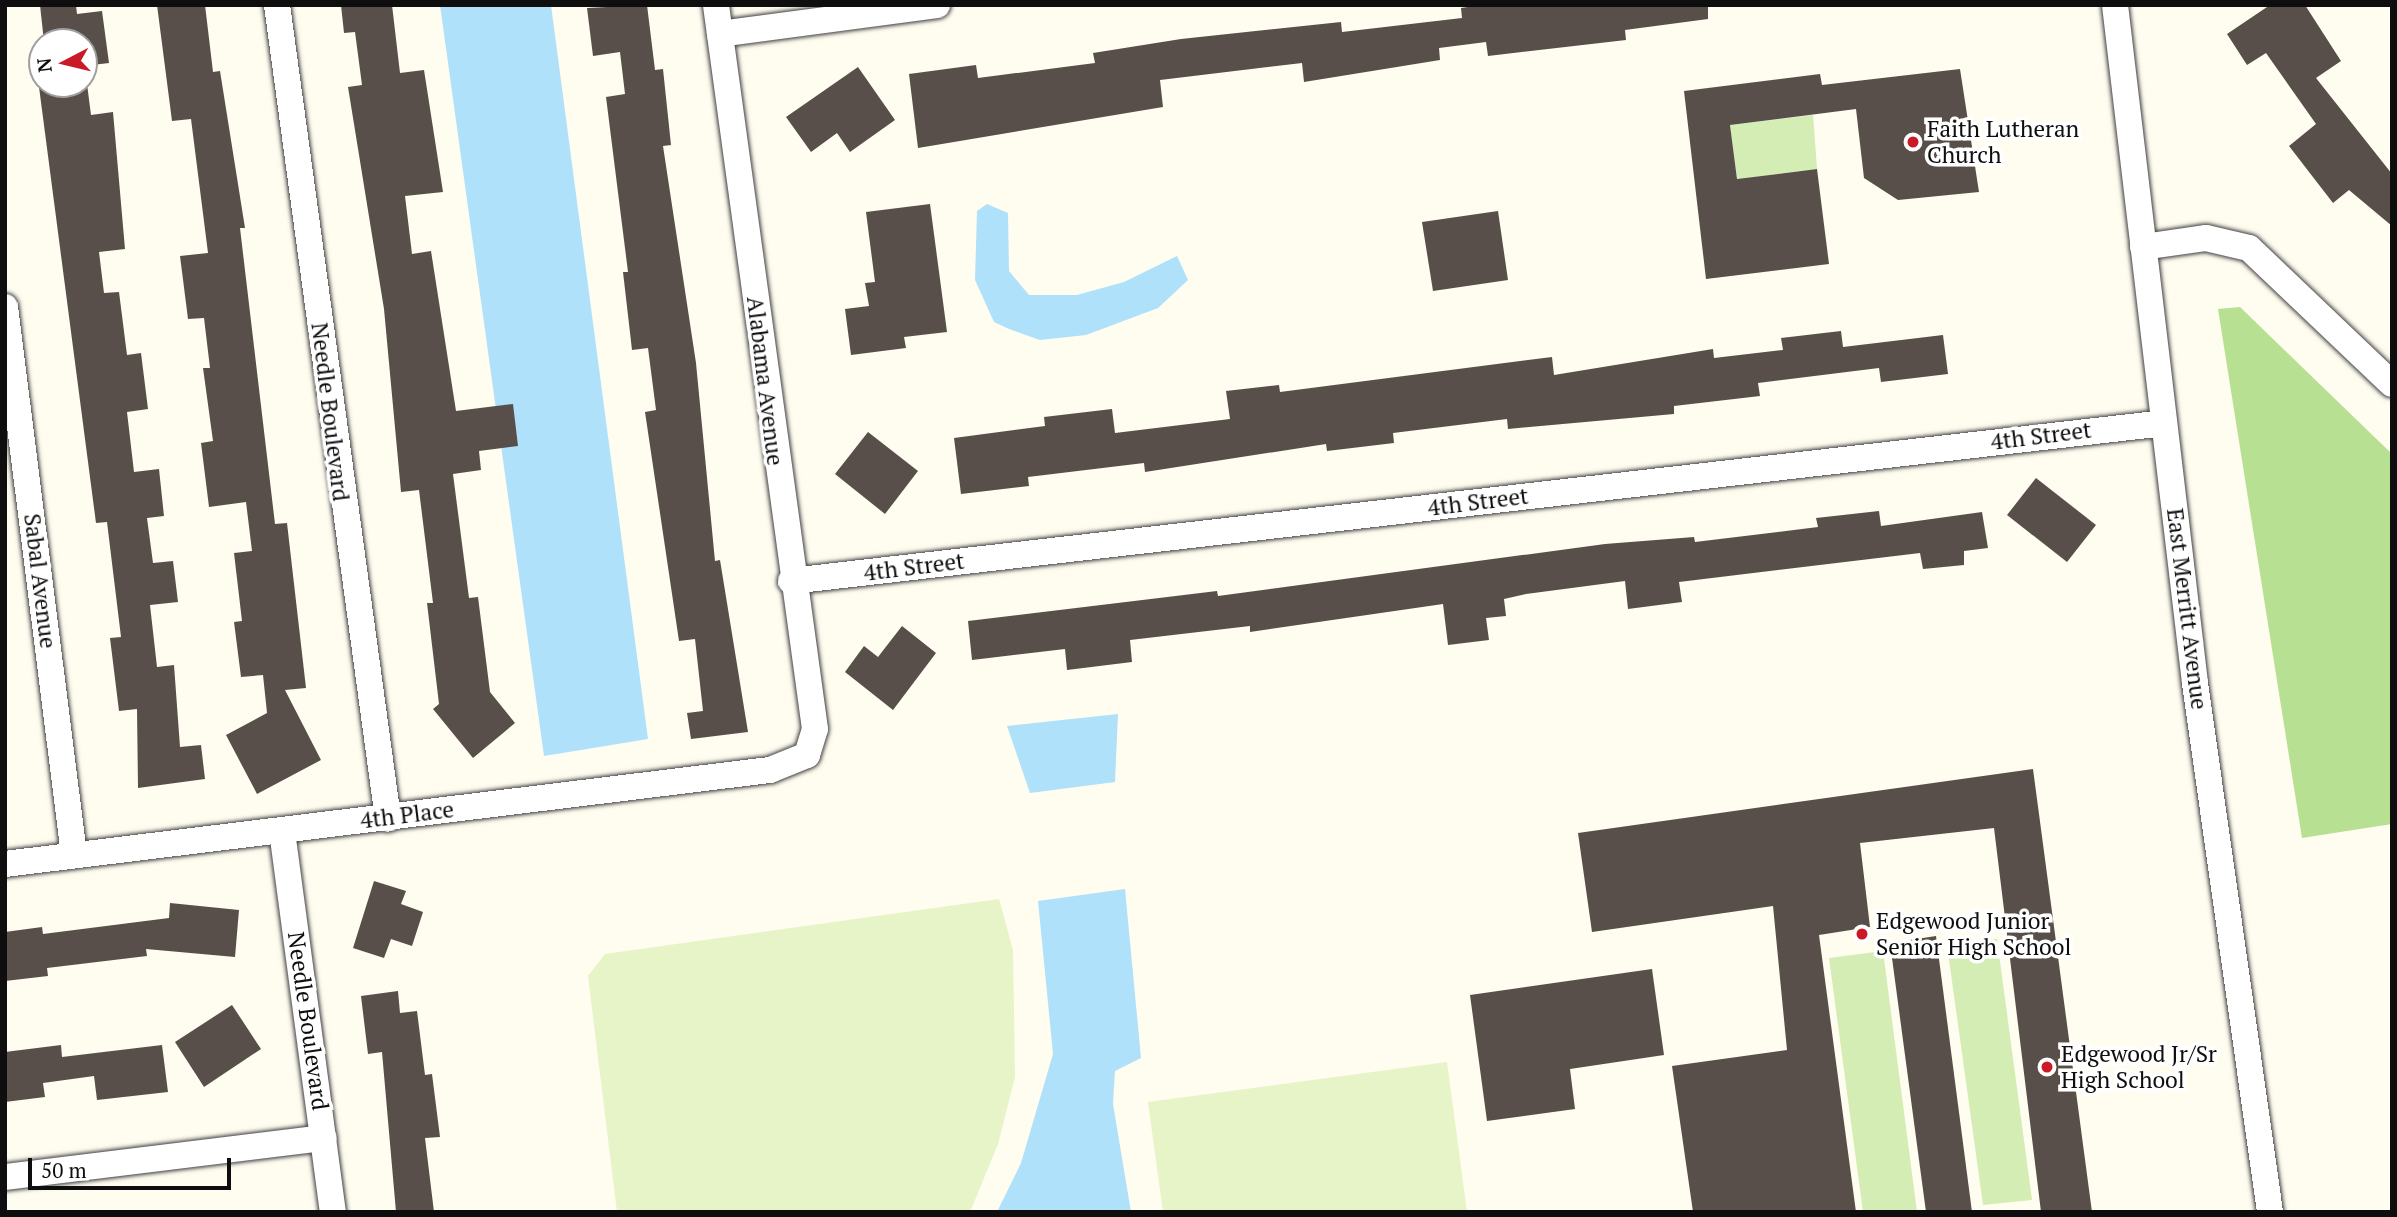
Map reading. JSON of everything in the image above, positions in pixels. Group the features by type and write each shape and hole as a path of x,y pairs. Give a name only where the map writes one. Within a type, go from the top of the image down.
{"street":[{"name":"Needle Boulevard","path":"277,5 388,818"},
{"name":"Alabama Avenue","path":"716,5 791,582 815,729 807,755"},
{"path":"720,34 937,5"},
{"name":"East Merritt Avenue","path":"2115,5 2164,423 2270,1212"},
{"path":"2143,247 2206,238 2249,248 2392,384"},
{"name":"Sabal Avenue","path":"5,307 75,855"},
{"name":"4th Street","path":"791,582 2164,423"},
{"name":"4th Place","path":"5,863 770,769 807,755"},
{"name":"Needle Boulevard","path":"282,831 333,1212"},
{"path":"5,1177 324,1138"}],"green space":[{"path":"1813,115 1817,169 1737,179 1730,125"},
{"path":"2240,307 2392,454 2392,824 2302,838 2218,309"},
{"path":"999,899 1013,950 1015,1077 998,1144 970,1212 617,1212 588,976 605,954"},
{"path":"1997,939 2032,1200 1983,1205 1947,945"},
{"path":"1883,951 1917,1212 1863,1212 1829,958"},
{"path":"1447,1062 1467,1212 1163,1212 1148,1102"}],"water":[{"path":"440,5 551,5 648,739 544,756"},
{"path":"987,204 1008,213 1009,271 1029,295 1077,295 1124,282 1177,256 1188,280 1158,308 1086,335 1040,340 1009,329 994,322 975,280 977,211"},
{"path":"1118,714 1115,782 1030,793 1007,726"},
{"path":"1125,889 1141,1058 1115,1071 1113,1104 1131,1212 997,1212 1021,1163 1053,1054 1038,901"}],"building":[{"path":"40,5 76,5 77,14 102,11 109,63 98,64 98,28 42,28"},
{"path":"157,5 205,5 213,72 220,71 245,228 240,228 275,524 287,523 306,688 285,690 321,760 257,794 226,735 267,713 263,675 241,677 234,622 242,621 234,553 252,551 246,502 209,507 201,443 213,441 203,368 210,368 204,318 188,319 180,256 208,253 191,119 172,121"},
{"path":"341,5 392,5 400,73 424,70 443,192 405,196 412,254 431,251 456,411 513,404 518,446 479,451 481,470 453,474 469,598 478,597 490,692 515,723 473,758 433,709 439,704 427,603 433,603 419,490 401,492 384,309 348,87 362,85 355,32 344,33"},
{"path":"647,5 655,70 663,69 671,145 663,146 696,363 715,561 720,560 748,732 691,739 687,713 703,711 695,639 679,641 645,412 656,410 648,348 632,350 623,272 628,272 606,97 625,94 620,52 593,56 587,8"},
{"path":"1481,5 1708,5 1708,19 1625,30 1626,40 1488,56 1486,42 1439,48 1440,60 1304,82 1302,63 1160,80 1163,107 918,148 909,74 976,65 978,78 1095,63 1093,53 1181,39 1341,22 1342,32 1462,18 1461,8"},
{"path":"2270,5 2305,5 2341,61 2316,78 2392,174 2392,226 2349,190 2333,203 2289,146 2316,124 2266,53 2247,65 2227,34"},
{"path":"858,67 895,120 850,152 837,133 811,152 786,117"},
{"path":"1960,69 1979,192 1898,200 1864,178 1856,109 1730,125 1737,179 1817,169 1829,264 1706,279 1684,91 1820,74 1822,85"},
{"path":"40,98 89,98 91,115 113,112 125,249 99,252 104,293 119,292 127,355 141,353 148,409 127,412 134,472 159,469 164,516 147,518 153,563 173,561 178,602 150,605 157,667 174,665 180,747 201,745 205,779 138,788 137,709 119,711 110,638 121,637 107,522 96,523"},
{"path":"930,204 947,332 904,337 906,348 851,355 845,309 869,306 865,283 875,282 866,212"},
{"path":"1498,211 1508,280 1433,291 1422,222"},
{"path":"1841,331 1843,347 1943,335 1948,374 1881,382 1879,368 1758,383 1760,396 1674,406 1674,414 1508,429 1507,419 1393,433 1394,443 1327,451 1326,444 1145,472 1144,463 1028,477 1029,486 961,494 954,438 1045,426 1044,417 1112,409 1115,433 1230,419 1226,391 1279,385 1280,392 1552,357 1554,375 1713,349 1714,358 1783,350 1781,338"},
{"path":"868,432 918,471 885,514 835,474"},
{"path":"2036,478 2096,525 2067,562 2007,515"},
{"path":"1879,511 1881,526 1982,512 1988,548 1964,551 1964,565 1923,569 1920,553 1679,582 1682,602 1628,609 1625,581 1526,594 1504,599 1506,616 1486,618 1489,640 1448,645 1443,604 1250,632 1250,626 1130,640 1132,662 1067,670 1065,649 972,660 968,621 1217,591 1218,596 1605,544 1694,537 1695,542 1818,527 1816,518"},
{"path":"902,626 936,653 893,710 845,672 864,646 878,657"},
{"path":"2033,769 2092,1212 2041,1212 1994,828 1860,843 1870,927 1819,935 1856,1212 1693,1212 1672,1066 1787,1050 1773,906 1592,932 1578,833"},
{"path":"374,881 406,891 401,904 423,912 412,946 391,939 384,958 353,948"},
{"path":"170,903 239,910 235,957 146,949 147,956 47,968 48,976 5,981 5,932 42,927 43,934 169,918"},
{"path":"1936,936 1972,1212 1926,1212 1890,943"},
{"path":"1652,969 1664,1055 1570,1069 1575,1109 1487,1121 1470,995"},
{"path":"398,991 400,1013 417,1011 425,1075 432,1074 440,1137 425,1138 434,1212 396,1212 382,1052 368,1054 361,996"},
{"path":"232,1005 261,1049 204,1087 175,1042"},
{"path":"61,1045 62,1057 162,1045 168,1092 97,1100 94,1076 43,1083 45,1097 5,1102 5,1052"}],"place":[{"name":"Faith Lutheran Church","path":"1913,142"},
{"name":"Edgewood Junior Senior High School","path":"1862,934"},
{"name":"Edgewood Jr/Sr High School","path":"2047,1067"}]}
